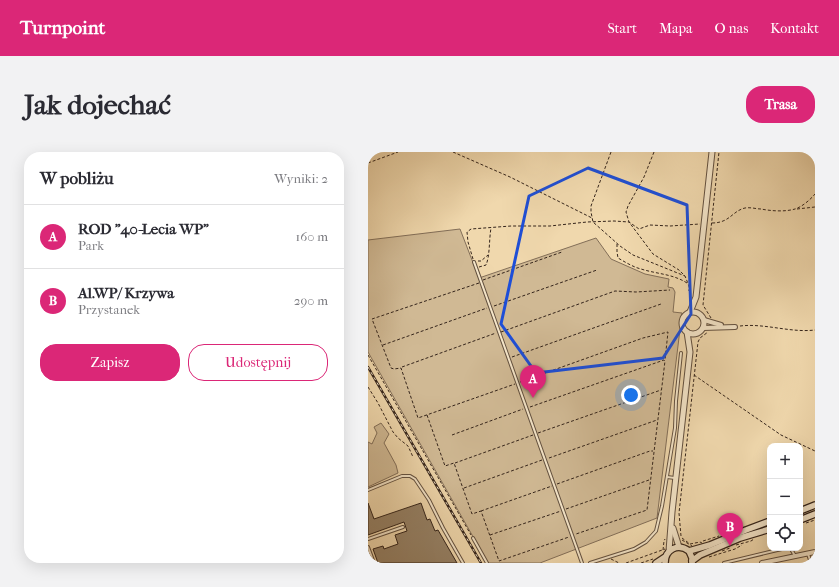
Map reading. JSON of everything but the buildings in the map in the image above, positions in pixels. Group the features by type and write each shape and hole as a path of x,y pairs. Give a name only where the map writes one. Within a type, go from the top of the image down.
{"main road":[{"path":"803,509 815,505"},
{"path":"803,522 815,514"},
{"path":"689,552 767,522"},
{"path":"656,563 665,560 666,550 679,547 684,548 689,552 692,562 700,555 740,538 767,530"}],"street":[{"path":"698,313 696,297 712,152"},
{"path":"696,297 690,312 684,316 682,320 683,328 688,332 696,333"},
{"path":"690,312 698,313 710,325"},
{"path":"703,328 704,320"},
{"path":"666,550 672,523 690,352 694,336 703,328 710,325 735,327"},
{"path":"688,332 690,352"},
{"path":"672,523 679,547"},
{"path":"762,563 815,552"}],"lane":[{"path":"474,262 582,563"},
{"path":"590,563 634,549 653,536 658,526 675,428 681,353"},
{"path":"368,490 402,476 407,475 412,477 429,500 463,563"},
{"path":"666,477 676,478"},
{"path":"368,539 403,527"},
{"path":"473,538 487,563"},
{"path":"368,547 374,563"},
{"path":"724,563 774,551"},
{"path":"792,551 795,556"},
{"path":"808,553 811,563"}],"path":[{"path":"368,163 398,152"},
{"path":"453,152 510,177 592,218"},
{"path":"611,152 591,206 593,222 633,255 685,276"},
{"path":"654,152 626,212 629,222 653,254 679,270 685,276 689,285 689,291"},
{"path":"681,540 679,513 698,342 700,338 710,330 711,319 703,308 703,305 719,152"},
{"path":"796,209 812,198 815,194"},
{"path":"711,223 718,223 726,220 737,212 746,208 781,210 815,207"},
{"path":"491,228 488,259 484,266 478,268 472,257 468,242 467,232 471,229 511,226 550,226 593,222 629,222 639,229 650,225 670,226 704,224"},
{"path":"617,243 618,258 641,269 679,278 689,285"},
{"path":"562,252 484,279 481,282 372,319 391,368 401,368 615,291 636,292 670,290"},
{"path":"472,257 478,261 481,261 488,254"},
{"path":"509,358 661,304"},
{"path":"735,327 746,326 807,331 815,330"},
{"path":"401,368 418,418 643,338 668,332 647,510 499,561 481,511"},
{"path":"368,355 473,538"},
{"path":"452,435 664,360 665,361"},
{"path":"694,375 781,435 815,451"},
{"path":"368,387 393,432 408,446 413,457"},
{"path":"427,415 445,466 662,389"},
{"path":"463,488 658,420"},
{"path":"454,463 472,514 653,451"},
{"path":"490,536 651,479"},
{"path":"803,522 815,520"},
{"path":"626,563 666,550"},
{"path":"609,558 619,563"}],"highlighted area":[{"path":"588,168 687,205 691,314 663,358 536,373 501,324 529,196"}],"shaded area":[{"path":"460,229 479,278 596,238 611,259 645,274 669,279 668,287 673,288 675,292 673,312 682,313 657,518 540,563 488,563 368,352 368,240"},
{"path":"381,423 389,434 384,443 396,465 398,473 368,487 368,442 372,444 377,433 374,427"}],"railway":[{"path":"368,367 481,563"}],"place":[{"name":"ROD \"40-Lecia WP\"","path":"533,398"},
{"name":"Al.WP/ Krzywa","path":"730,546"}]}
